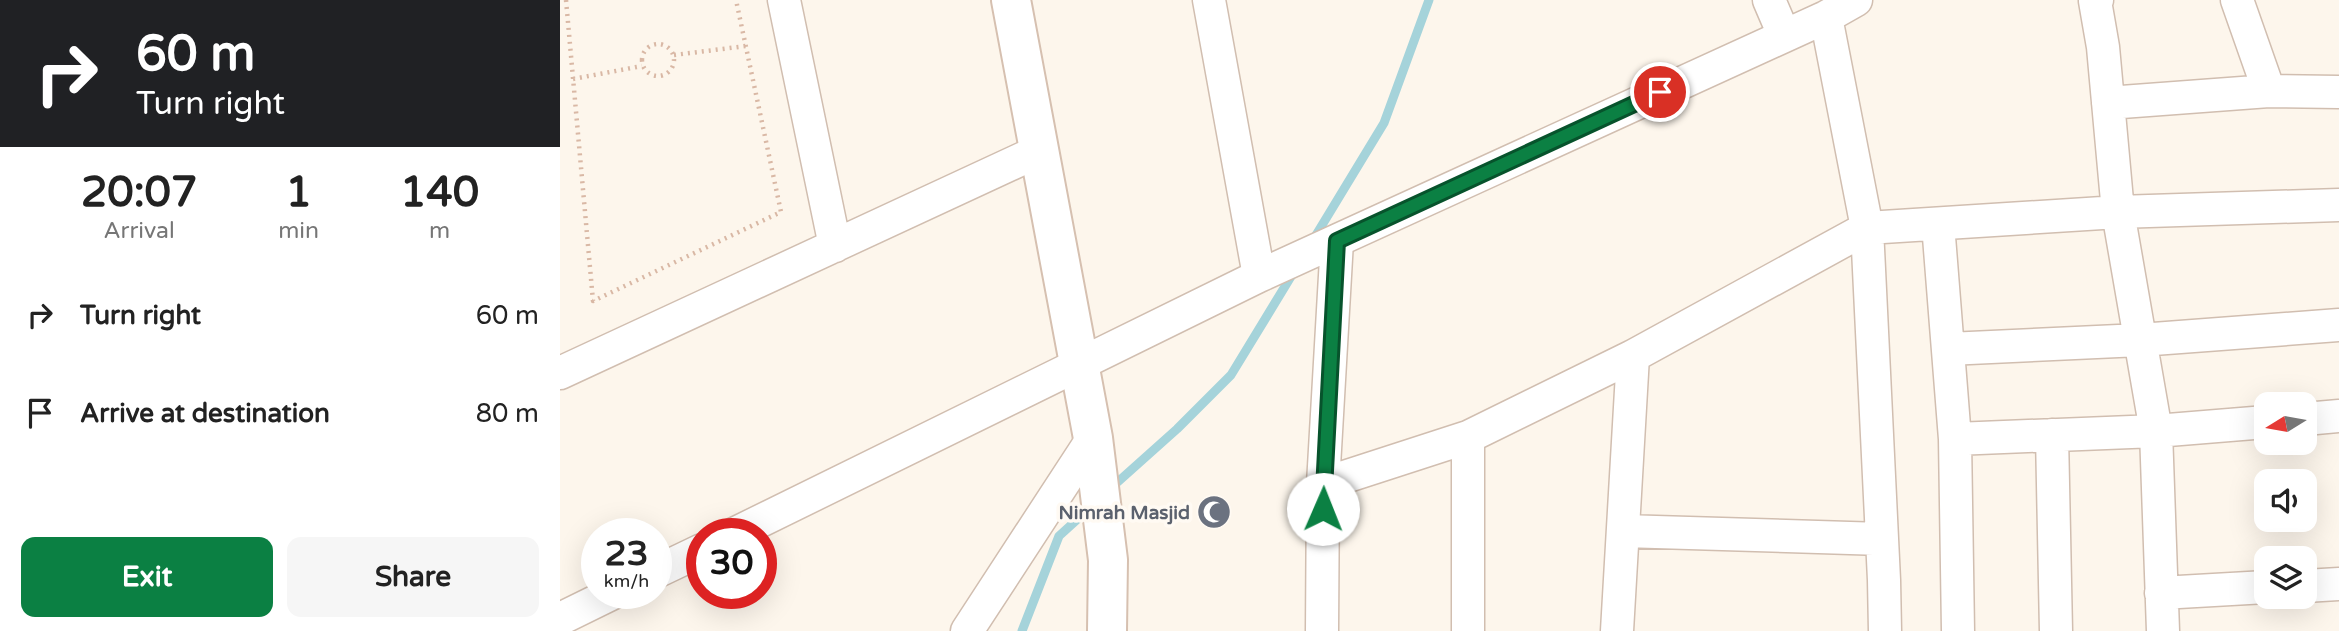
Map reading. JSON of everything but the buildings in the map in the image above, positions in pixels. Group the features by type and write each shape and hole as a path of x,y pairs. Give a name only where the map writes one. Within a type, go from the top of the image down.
{"street":[{"path":"784,0 835,246"},
{"path":"1011,0 1093,438 1108,560 1107,631"},
{"path":"1209,0 1259,276"},
{"path":"1769,0 1784,35"},
{"path":"767,518 1259,276 1826,17 1856,0"},
{"path":"2097,0 2118,212 2156,431 2163,631"},
{"path":"2237,0 2269,91"},
{"path":"1826,17 1867,228 1885,631"},
{"path":"2108,103 2269,91 2339,92"},
{"path":"560,373 1039,151"},
{"path":"1323,484 1468,437 1633,356 1867,228 2118,212 2339,205"},
{"path":"1938,224 1955,439 1958,631"},
{"path":"1322,631 1323,484 1337,241"},
{"path":"1948,349 2140,340 2339,325"},
{"path":"1617,631 1633,356"},
{"path":"2317,418 2339,416"},
{"path":"1955,439 2156,431 2254,423"},
{"path":"2052,435 2056,631"},
{"path":"1468,437 1468,631"},
{"path":"967,631 1093,438"},
{"path":"1623,531 1882,539"},
{"path":"2317,585 2339,584"},
{"path":"2161,593 2254,588"},
{"path":"560,617 581,607"}],"path":[{"path":"566,0 593,301 781,212 736,0"},
{"path":"653,44 669,48 674,55 670,72 663,76 655,77 647,73 642,66 645,49 653,44"},
{"path":"674,55 746,46"},
{"path":"573,79 642,66"}],"waterway":[{"path":"1313,240 1384,123 1429,0"},
{"path":"1111,488 1177,429 1231,375 1295,270"},
{"path":"1022,631 1059,536 1091,507"}],"place":[{"name":"Nimrah Masjid","path":"1214,512"}],"route":[{"path":"1323,509 1337,241 1660,92"}]}
